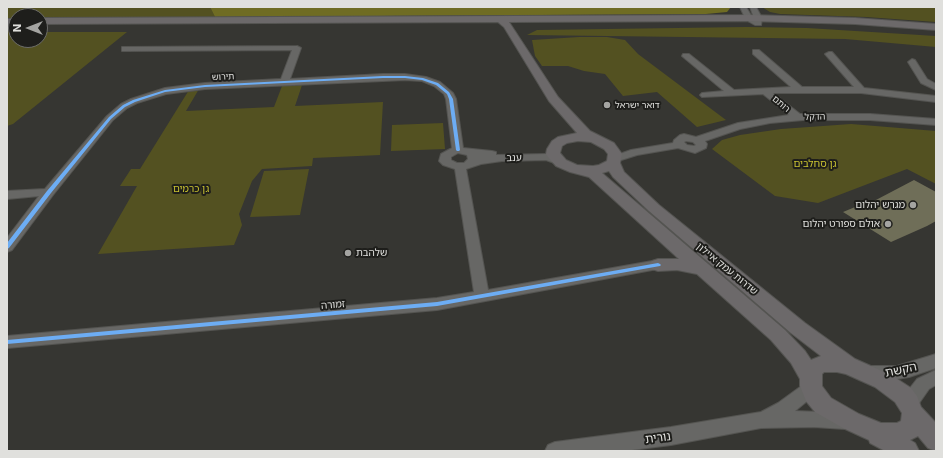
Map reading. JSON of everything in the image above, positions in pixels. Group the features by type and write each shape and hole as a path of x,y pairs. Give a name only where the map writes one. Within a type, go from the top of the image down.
{"main road":[{"path":"723,18 741,14 743,7"},
{"path":"753,8 766,15 792,19"},
{"path":"48,26 501,25 723,18 936,31"},
{"path":"48,22 546,25 792,19 855,21 936,27"},
{"path":"501,25 517,41 546,89 561,109 585,134 600,142"},
{"path":"501,25 520,66"},
{"path":"517,41 517,36 523,29 546,25"},
{"path":"541,100 548,111"},
{"path":"600,142 578,137 560,139 554,154 560,162 568,166 584,170 602,169 614,161"},
{"name":"שדרות עמק איילון","path":"600,142 613,150 614,161 618,174 654,208 798,328 858,369"},
{"name":"שדרות עמק איילון","path":"584,170 602,179 672,243 778,335 798,357 811,382 814,394 824,405 834,413 872,431"},
{"path":"658,265 671,255 672,243"},
{"path":"658,265 687,265 708,273"},
{"path":"811,382 812,370 825,363 837,363 858,369 894,388 936,440"},
{"path":"872,431 880,434 900,434 910,428 913,419 911,408"},
{"path":"872,431 907,451"}],"street":[{"path":"743,7 755,20"},
{"path":"753,8 755,20"},
{"path":"125,49 297,48 286,82"},
{"path":"756,52 799,89"},
{"path":"829,54 861,90"},
{"path":"686,56 732,93"},
{"path":"912,62 924,81 936,87"},
{"name":"תירוש","path":"7,247 49,192 110,118 124,106 153,94 190,87 415,77 432,81 448,93 451,99 458,150"},
{"path":"705,95 799,89 861,90 936,98 936,90"},
{"name":"רותם","path":"765,90 798,118"},
{"name":"הדקל","path":"644,150 680,145 686,149 698,149 702,146 702,144 697,140 738,126 770,120 870,117 936,122"},
{"name":"ענב","path":"458,150 488,154 535,152 560,139"},
{"path":"600,142 625,148 644,150"},
{"path":"458,150 447,153 444,158 447,163 464,166 474,160 473,154 470,152"},
{"path":"614,161 622,155 644,150"},
{"name":"ענב","path":"464,166 479,161 502,158 547,157 560,162"},
{"path":"464,166 482,297"},
{"path":"7,194 49,192"},
{"name":"זמורה","path":"7,342 437,304 658,265"},
{"name":"הקשת","path":"858,369 885,374 897,373 936,360"},
{"name":"הקשת","path":"911,408 923,384 936,376"},
{"name":"נורית","path":"761,420 784,409 811,382"},
{"name":"נורית","path":"555,451 671,436 761,420 814,419 851,421"}],"green space":[{"path":"7,7 210,7 215,17 48,18 48,8 8,8 7,18"},
{"path":"762,7 936,7 936,22 866,17 780,14 770,12"},
{"path":"747,27 807,28 936,36 936,47 845,39 527,35 537,30"},
{"path":"7,31 8,48 48,48 48,32 127,32 13,124 7,126"},
{"path":"607,37 625,40 638,54 726,120 697,127 657,92 623,96 605,74 584,71 568,66 542,66 535,56 532,40"},
{"name":"גן כרמים","path":"302,85 295,106 383,102 380,155 313,158 312,166 262,169 252,181 239,214 242,225 234,245 98,254 137,186 120,186 131,169 140,169 189,90 199,89 186,111 274,107 282,86"},
{"path":"443,123 445,149 391,151 392,125"},
{"name":"גן סחלבים","path":"851,124 936,131 936,184 907,169 818,203 775,196 712,149 722,140 740,135 781,129"},
{"path":"309,169 300,215 250,217 264,171"}],"shaded area":[{"path":"210,7 731,7 727,12 706,14 215,17"}],"building":[{"path":"914,180 936,192 936,221 927,226 891,242 843,212 872,200 874,201"}],"cycle path":[{"path":"7,247 49,192 110,118 124,106 134,101 165,91 205,86 383,77 423,79 437,84 448,93 451,99 458,150"},
{"path":"7,342 437,304 658,265"}],"place":[{"name":"דואר ישראל","path":"607,105"},
{"name":"מגרש יהלום","path":"913,205"},
{"name":"אולם ספורט יהלום","path":"888,224"},
{"name":"שלהבת","path":"348,253"}]}
